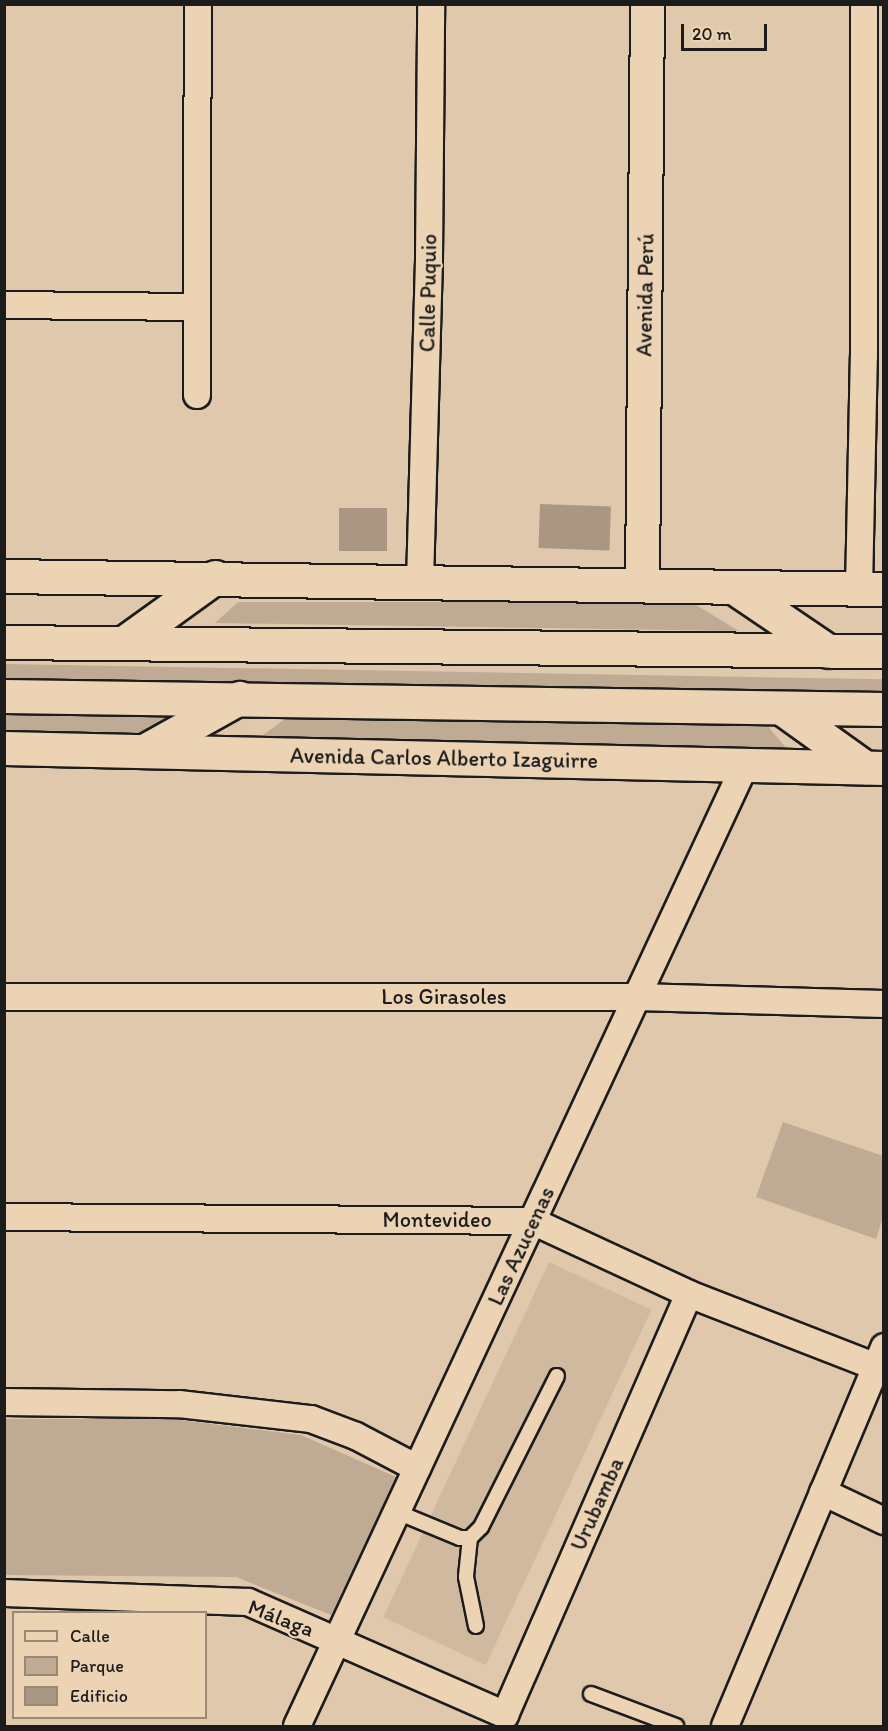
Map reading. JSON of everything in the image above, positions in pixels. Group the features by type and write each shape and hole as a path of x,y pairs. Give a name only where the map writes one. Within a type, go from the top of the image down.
{"street":[{"path":"197,395 198,4"},
{"name":"Calle Puquio","path":"420,582 429,258 431,4"},
{"name":"Avenida Perú","path":"642,585 647,4"},
{"path":"4,576 215,577 871,589 874,238 870,17"},
{"path":"4,305 197,307"},
{"path":"125,642 215,577"},
{"path":"735,588 828,651"},
{"path":"4,642 884,651"},
{"path":"4,696 241,697 783,709 884,709"},
{"path":"146,750 241,697"},
{"path":"783,709 874,767"},
{"name":"Avenida Carlos Alberto Izaguirre","path":"4,748 874,767"},
{"name":"Las Azucenas","path":"297,1726 745,765"},
{"name":"Los Girasoles","path":"4,997 637,997 884,1004"},
{"name":"Montevideo","path":"4,1217 532,1221 688,1294 880,1357"},
{"name":"Urubamba","path":"492,1716 688,1294"},
{"path":"725,1726 880,1357"},
{"path":"4,1402 179,1404 311,1419 356,1436 417,1468"},
{"path":"823,1492 884,1521"},
{"name":"Málaga","path":"4,1593 248,1602 337,1640 492,1716"}],"lane":[{"path":"476,1626 466,1577 471,1538 481,1527 557,1376"},
{"path":"397,1512 460,1538 471,1538"},
{"path":"591,1694 676,1726"}],"shaded area":[{"path":"549,1262 651,1310 486,1665 383,1617"}],"green space":[{"path":"238,602 691,602 739,631 215,623"},
{"path":"5,664 884,679 884,699 5,684"},
{"path":"5,715 200,716 170,741 5,740"},
{"path":"289,716 765,723 787,749 259,738"},
{"path":"783,1122 883,1156 883,1217 876,1239 756,1197"},
{"path":"5,1419 171,1419 301,1435 396,1477 331,1615 236,1577 5,1575"}],"building":[{"path":"540,504 611,506 609,550 538,548"},
{"path":"339,508 387,508 387,551 339,551"}]}
